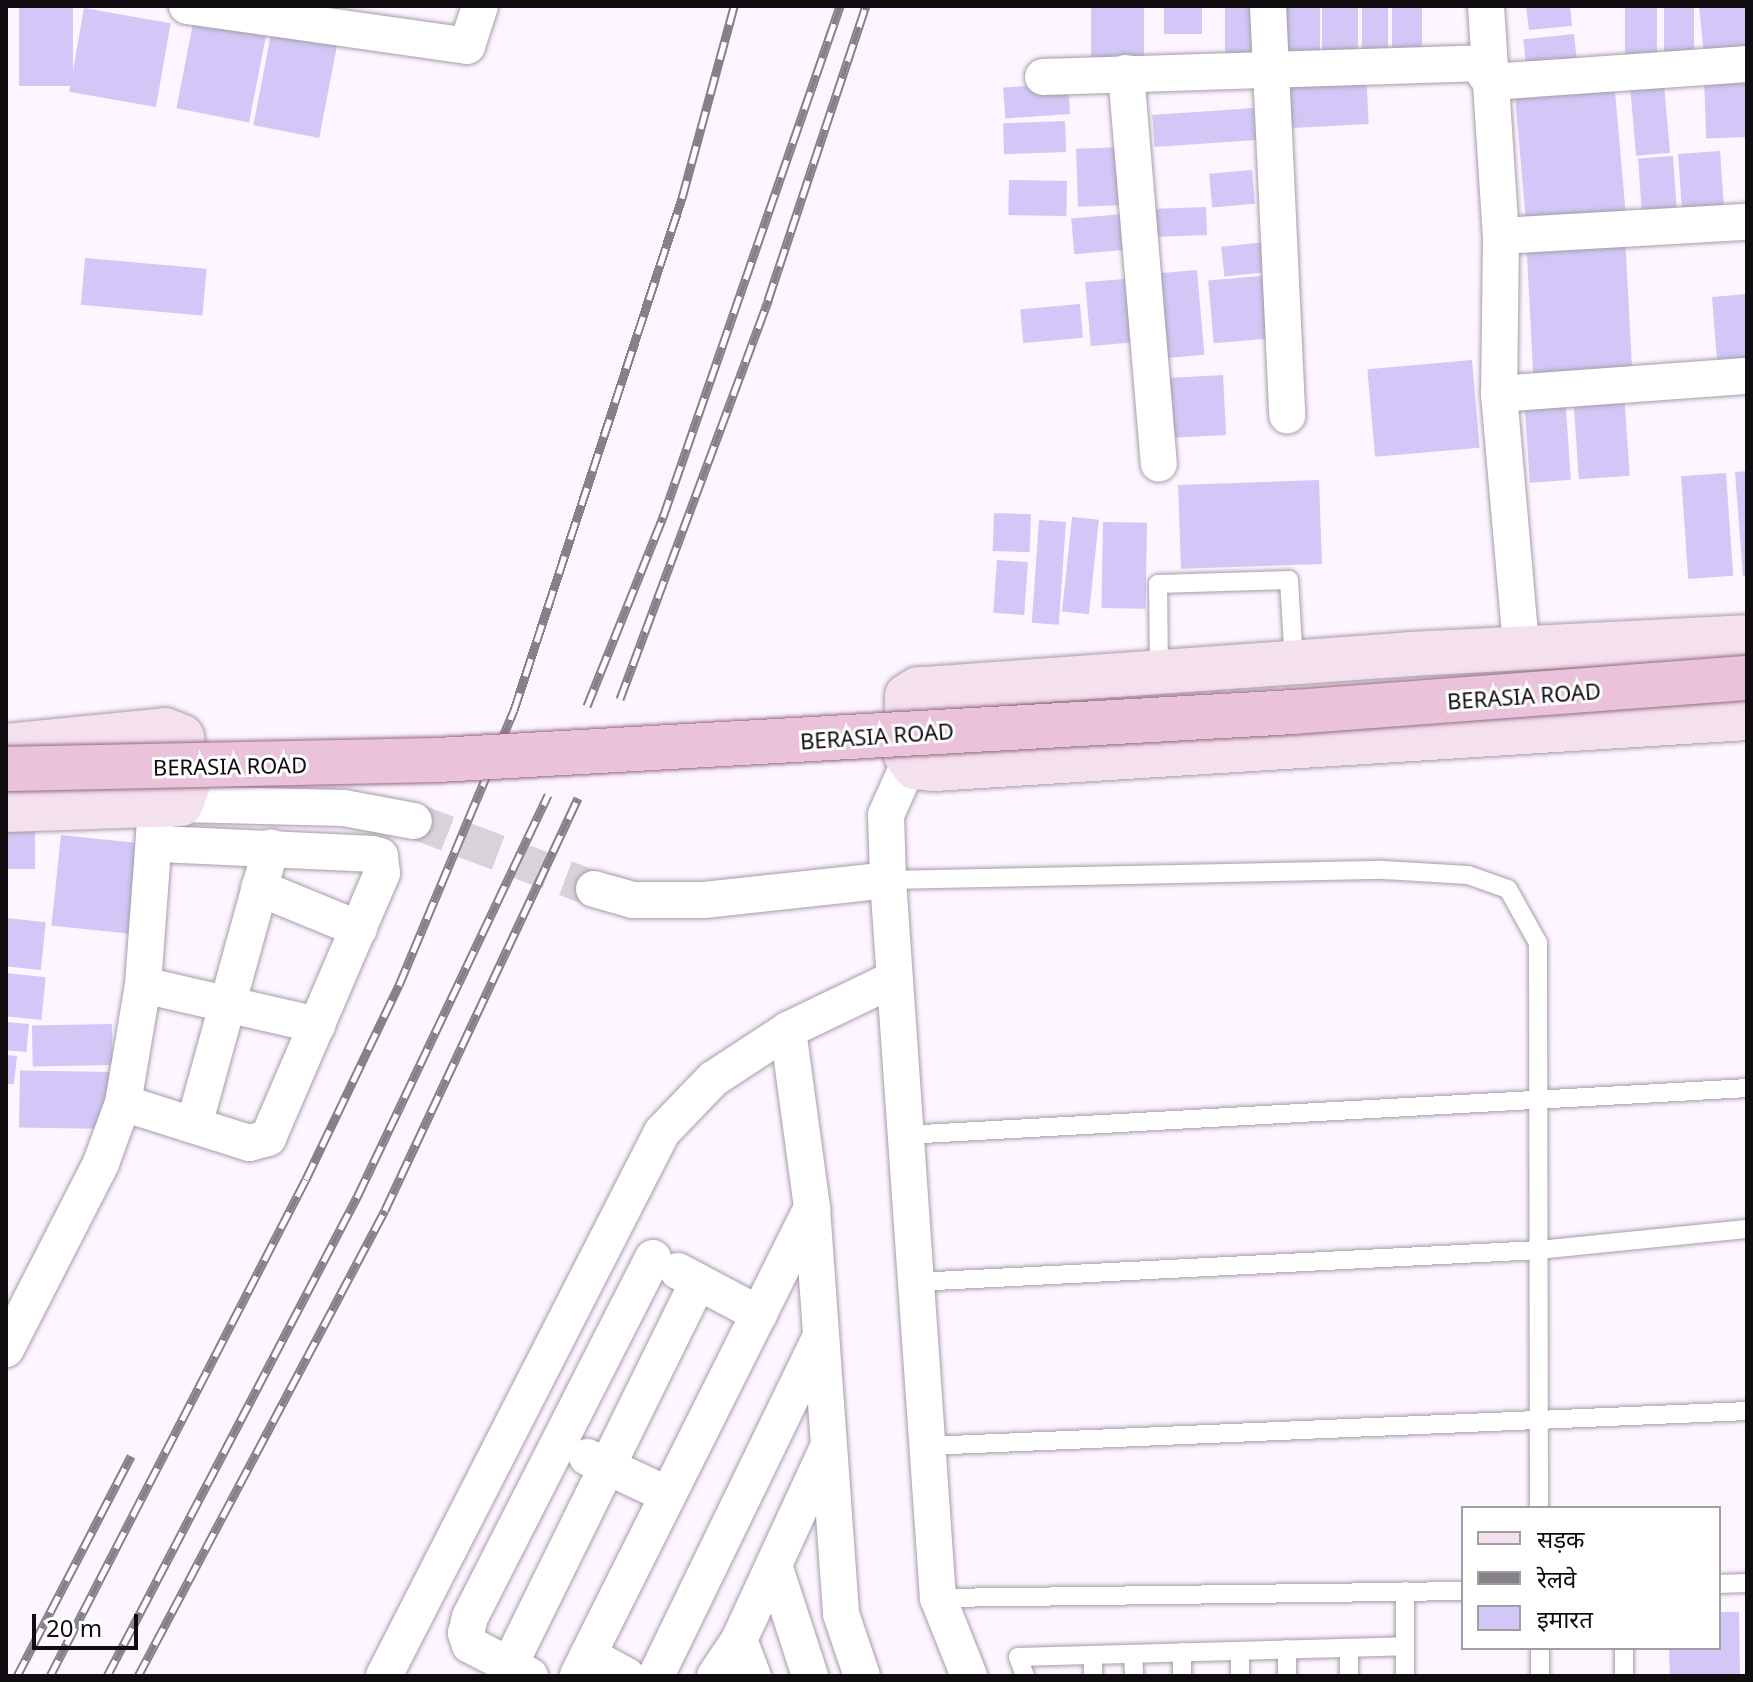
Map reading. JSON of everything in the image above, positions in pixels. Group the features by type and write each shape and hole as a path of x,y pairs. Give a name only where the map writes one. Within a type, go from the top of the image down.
{"main road":[{"name":"BERASIA ROAD","path":"6,769 311,765 562,753 1310,711 1747,678"}],"street":[{"path":"187,6 467,46 480,6"},
{"path":"1268,6 1287,416"},
{"path":"1486,6 1501,236 1499,394 1521,648"},
{"path":"1043,77 1271,67 1477,63 1491,82"},
{"path":"1491,82 1747,64"},
{"path":"1126,73 1159,464"},
{"path":"1501,236 1747,222"},
{"path":"1499,394 1747,376"},
{"path":"1747,637 1521,648 918,689 907,696 906,755 915,767 934,769 1747,718"},
{"path":"6,746 165,730 182,737 188,785 164,818 143,985 123,1103 101,1163 11,1331"},
{"path":"910,761 886,815 894,979 938,1598 969,1676"},
{"path":"6,810 164,818 358,809 414,821"},
{"path":"123,1103 249,1143 268,1138 382,873 380,856 271,847 164,818"},
{"path":"194,1125 271,847"},
{"path":"594,889 633,900 693,901 888,880"},
{"path":"259,888 359,929"},
{"path":"384,1676 662,1132 684,1104 788,1030 894,979"},
{"path":"143,985 317,1025"},
{"path":"788,1030 812,1208 841,1614 862,1676"},
{"path":"627,1676 582,1666 812,1208"},
{"path":"609,1235 759,1314"},
{"path":"653,1258 466,1633 479,1653 519,1671 607,1467 698,1282"},
{"path":"656,1676 822,1336"},
{"path":"513,1423 668,1495"},
{"path":"715,1676 739,1640 828,1448"},
{"path":"774,1565 810,1676"},
{"path":"739,1640 753,1676"}],"lane":[{"path":"1159,674 1158,584 1289,580 1294,663"},
{"path":"888,880 1233,871 1468,875 1508,889 1538,943 1539,1506"},
{"path":"905,1135 1747,1088"},
{"path":"916,1282 1539,1250 1747,1229"},
{"path":"927,1446 1747,1411"},
{"path":"1721,1584 1747,1583"},
{"path":"1405,1591 1405,1676"},
{"path":"938,1598 1461,1591"},
{"path":"1025,1676 1018,1657 1405,1646"},
{"path":"1349,1648 1349,1676"},
{"path":"1287,1649 1287,1676"},
{"path":"1540,1650 1540,1676"},
{"path":"1624,1650 1624,1676"},
{"path":"1240,1651 1240,1676"},
{"path":"1182,1652 1182,1676"},
{"path":"1133,1654 1134,1676"},
{"path":"1093,1655 1093,1676"}],"building":[{"path":"19,6 73,6 73,86 19,86"},
{"path":"1091,6 1144,6 1144,69 1091,69"},
{"path":"1164,6 1202,6 1202,34 1164,34"},
{"path":"1225,6 1263,6 1263,54 1225,54"},
{"path":"1276,6 1320,6 1320,55 1276,55"},
{"path":"1322,6 1358,6 1358,58 1322,58"},
{"path":"1362,6 1388,6 1388,55 1362,55"},
{"path":"1392,6 1422,6 1422,50 1392,50"},
{"path":"1526,6 1570,6 1572,26 1529,30"},
{"path":"1625,6 1657,6 1657,67 1625,67"},
{"path":"1664,6 1694,6 1694,66 1664,66"},
{"path":"1699,6 1747,6 1747,61 1705,66"},
{"path":"84,8 171,23 156,107 69,92"},
{"path":"194,18 267,32 249,122 176,108"},
{"path":"273,24 339,37 319,138 253,125"},
{"path":"1574,34 1577,64 1526,69 1523,39"},
{"path":"1366,72 1369,124 1278,129 1275,77"},
{"path":"1745,75 1747,137 1706,138 1704,76"},
{"path":"1614,80 1626,218 1526,227 1514,89"},
{"path":"1068,83 1070,114 1005,118 1003,88"},
{"path":"1664,84 1670,153 1636,156 1630,87"},
{"path":"1254,108 1256,140 1154,147 1152,115"},
{"path":"1065,121 1066,152 1004,154 1003,123"},
{"path":"1124,147 1126,205 1078,207 1076,149"},
{"path":"1720,151 1725,220 1683,223 1678,154"},
{"path":"1673,156 1678,222 1643,224 1638,158"},
{"path":"1252,170 1255,204 1212,208 1209,174"},
{"path":"1009,180 1067,181 1066,216 1008,215"},
{"path":"1206,207 1207,235 1151,237 1150,209"},
{"path":"1134,213 1137,249 1074,254 1071,218"},
{"path":"1625,234 1632,371 1533,376 1526,239"},
{"path":"1266,242 1269,272 1224,277 1221,247"},
{"path":"85,258 207,269 202,315 81,305"},
{"path":"1197,270 1204,355 1162,358 1154,274"},
{"path":"1272,275 1277,338 1214,343 1208,281"},
{"path":"1135,278 1141,342 1091,346 1085,282"},
{"path":"1747,294 1747,358 1717,361 1712,297"},
{"path":"1080,304 1083,338 1023,343 1020,309"},
{"path":"1472,360 1480,448 1375,457 1367,369"},
{"path":"1223,375 1226,435 1170,438 1167,378"},
{"path":"1624,393 1630,476 1579,479 1573,397"},
{"path":"1565,396 1571,480 1530,483 1524,399"},
{"path":"1747,471 1747,576 1743,576 1735,472"},
{"path":"1726,473 1733,576 1688,579 1681,476"},
{"path":"1319,480 1322,564 1181,569 1178,485"},
{"path":"994,513 1031,514 1030,552 993,551"},
{"path":"1072,517 1099,520 1089,614 1062,611"},
{"path":"1039,520 1066,522 1059,625 1032,623"},
{"path":"1103,522 1147,523 1145,609 1101,608"},
{"path":"997,560 1028,562 1024,615 993,613"},
{"path":"6,816 35,816 35,869 6,869"},
{"path":"61,835 149,844 139,935 51,926"},
{"path":"6,918 46,922 41,970 6,966"},
{"path":"6,973 46,977 41,1020 6,1016"},
{"path":"6,1022 29,1024 26,1052 6,1050"},
{"path":"112,1024 113,1065 33,1066 32,1025"},
{"path":"6,1055 17,1056 14,1084 6,1084"},
{"path":"20,1070 112,1072 111,1129 19,1127"},
{"path":"1721,1612 1739,1612 1740,1676 1670,1676 1669,1650 1721,1650"}],"tunnel":[{"path":"414,821 594,889"}],"railway":[{"path":"50,1676 306,1179 399,985 514,710 682,198 734,6"},
{"path":"587,706 663,517 840,6"},
{"path":"620,699 768,300 866,6"},
{"path":"107,1676 358,1195 548,795"},
{"path":"138,1676 385,1210 578,798"},
{"path":"17,1676 131,1456"}]}
